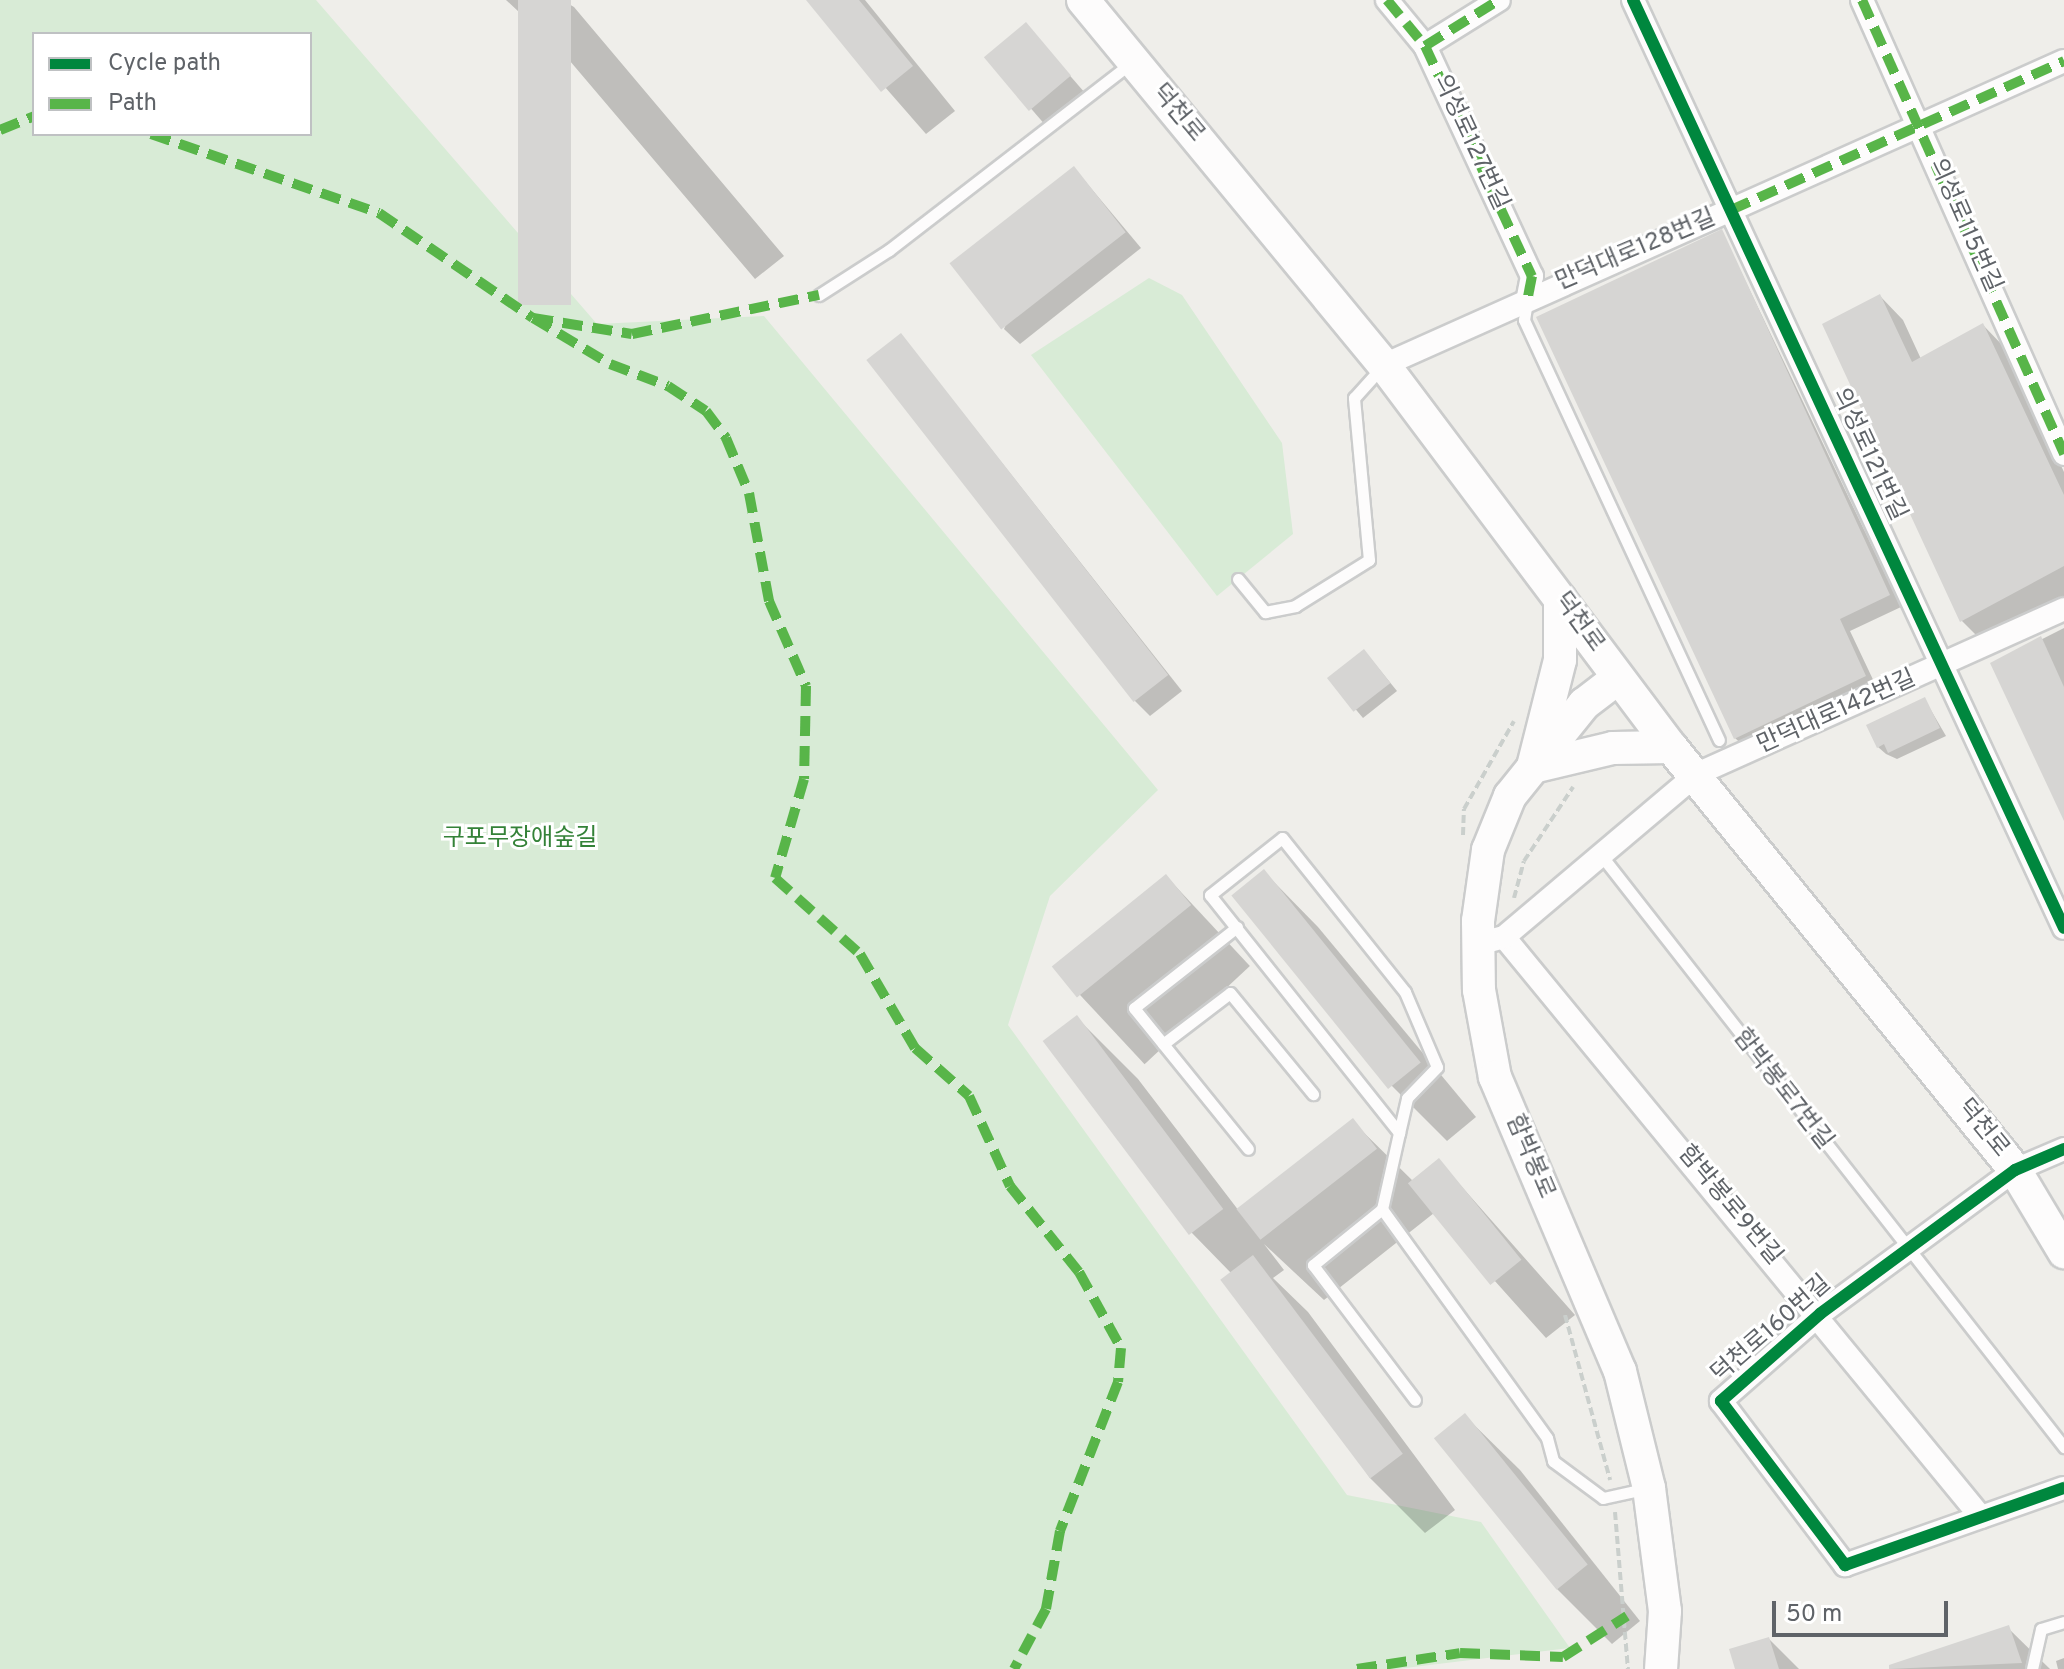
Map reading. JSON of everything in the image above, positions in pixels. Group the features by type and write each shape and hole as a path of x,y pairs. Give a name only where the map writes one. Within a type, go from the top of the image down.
{"main road":[{"name":"덕천로","path":"1083,0 1384,365 1671,747 1697,774 2015,1170 2064,1252"},
{"path":"1560,599 1560,660 1533,767 1613,748 1671,747"},
{"name":"함박봉로","path":"1618,678 1584,704 1510,796 1488,850 1495,1077 1593,1297 1649,1488 1665,1611 1662,1669"}],"street":[{"name":"의성로127번길","path":"1387,0 1425,46 1532,276 1528,297"},
{"path":"1425,46 1499,0"},
{"name":"의성로121번길","path":"1633,0 2064,928"},
{"name":"의성로115번길","path":"1862,0 2064,454"},
{"name":"만덕대로128번길","path":"1384,365 1528,297 2064,61"},
{"name":"만덕대로142번길","path":"1598,851 1697,774 1941,667 2064,609"},
{"path":"1491,940 1598,851"},
{"name":"함박봉로9번길","path":"1491,940 1820,1314 1981,1517"},
{"name":"덕천로160번길","path":"1981,1517 1845,1565 1721,1401 1820,1314 2015,1170 2064,1149"},
{"path":"1981,1517 2064,1488"}],"lane":[{"path":"819,295 889,250 1133,61"},
{"path":"1528,297 1524,320 1719,740"},
{"path":"1238,579 1265,612 1295,606 1369,560 1354,398 1384,365"},
{"path":"1399,1133 1210,895 1282,838 1405,992 1437,1067 1407,1098 1382,1209 1313,1265 1415,1400"},
{"name":"함박봉로7번길","path":"1598,851 1907,1252 2064,1447"},
{"path":"1237,927 1134,1008 1248,1149"},
{"path":"1163,1044 1230,993 1313,1094"},
{"path":"1382,1209 1547,1438 1553,1461 1603,1498 1649,1488"},
{"path":"2032,1669 2041,1629 2064,1622"}],"path":[{"path":"1491,940 1524,861 1583,777"}],"green space":[{"name":"구포무장애숲길","path":"0,0 316,0 597,324 764,316 1158,790 1050,896 1008,1025 1347,1495 1481,1522 1570,1648 1397,1669 0,1669"},
{"path":"1149,278 1182,295 1282,443 1293,534 1217,596 1031,355"}],"building":[{"path":"518,0 571,0 571,305 518,305"},
{"path":"806,0 859,0 913,66 881,92"},
{"path":"1026,22 1071,76 1029,111 984,57"},
{"path":"1074,166 1126,232 1001,329 949,263"},
{"path":"1722,229 1890,595 1840,619 1866,676 1734,739 1536,317"},
{"path":"1880,294 1912,362 1983,323 2064,495 2064,566 1960,622 1822,324"},
{"path":"901,333 1168,675 1134,702 866,360"},
{"path":"2041,636 2064,687 2064,821 1990,663"},
{"path":"1364,649 1390,683 1353,712 1327,678"},
{"path":"1925,697 1940,728 1888,753 1884,744 1877,748 1866,725"},
{"path":"1264,869 1421,1063 1388,1089 1231,895"},
{"path":"1166,874 1191,905 1077,998 1052,967"},
{"path":"1077,1015 1223,1209 1189,1235 1043,1041"},
{"path":"1353,1118 1377,1149 1260,1240 1236,1209"},
{"path":"1439,1158 1521,1260 1490,1285 1408,1183"},
{"path":"1253,1255 1403,1454 1370,1479 1220,1280"},
{"path":"1465,1413 1588,1565 1557,1590 1434,1438"},
{"path":"2009,1625 2022,1663 1889,1669 1889,1665"},
{"path":"1769,1637 1779,1669 1735,1669 1729,1649"}],"marked path":[{"path":"1387,0 1425,46 1532,276 1528,297"},
{"path":"1425,46 1499,0"},
{"path":"1862,0 2064,454"},
{"path":"1731,210 2064,61"},
{"path":"0,130 32,117"},
{"path":"157,136 379,213 533,318 632,334 819,295"},
{"path":"533,318 610,364 668,386 706,411 726,438 749,493 769,601 806,686 804,779 775,878 860,954 915,1048 969,1096 1010,1186 1079,1272 1121,1348 1118,1382 1060,1531 1046,1609 1014,1669"},
{"path":"1357,1669 1460,1653 1563,1657 1627,1616"}],"cycle path":[{"path":"1633,0 2064,928"},
{"path":"2064,1149 2015,1170 1820,1314 1721,1401 1845,1565 2064,1488"}]}
